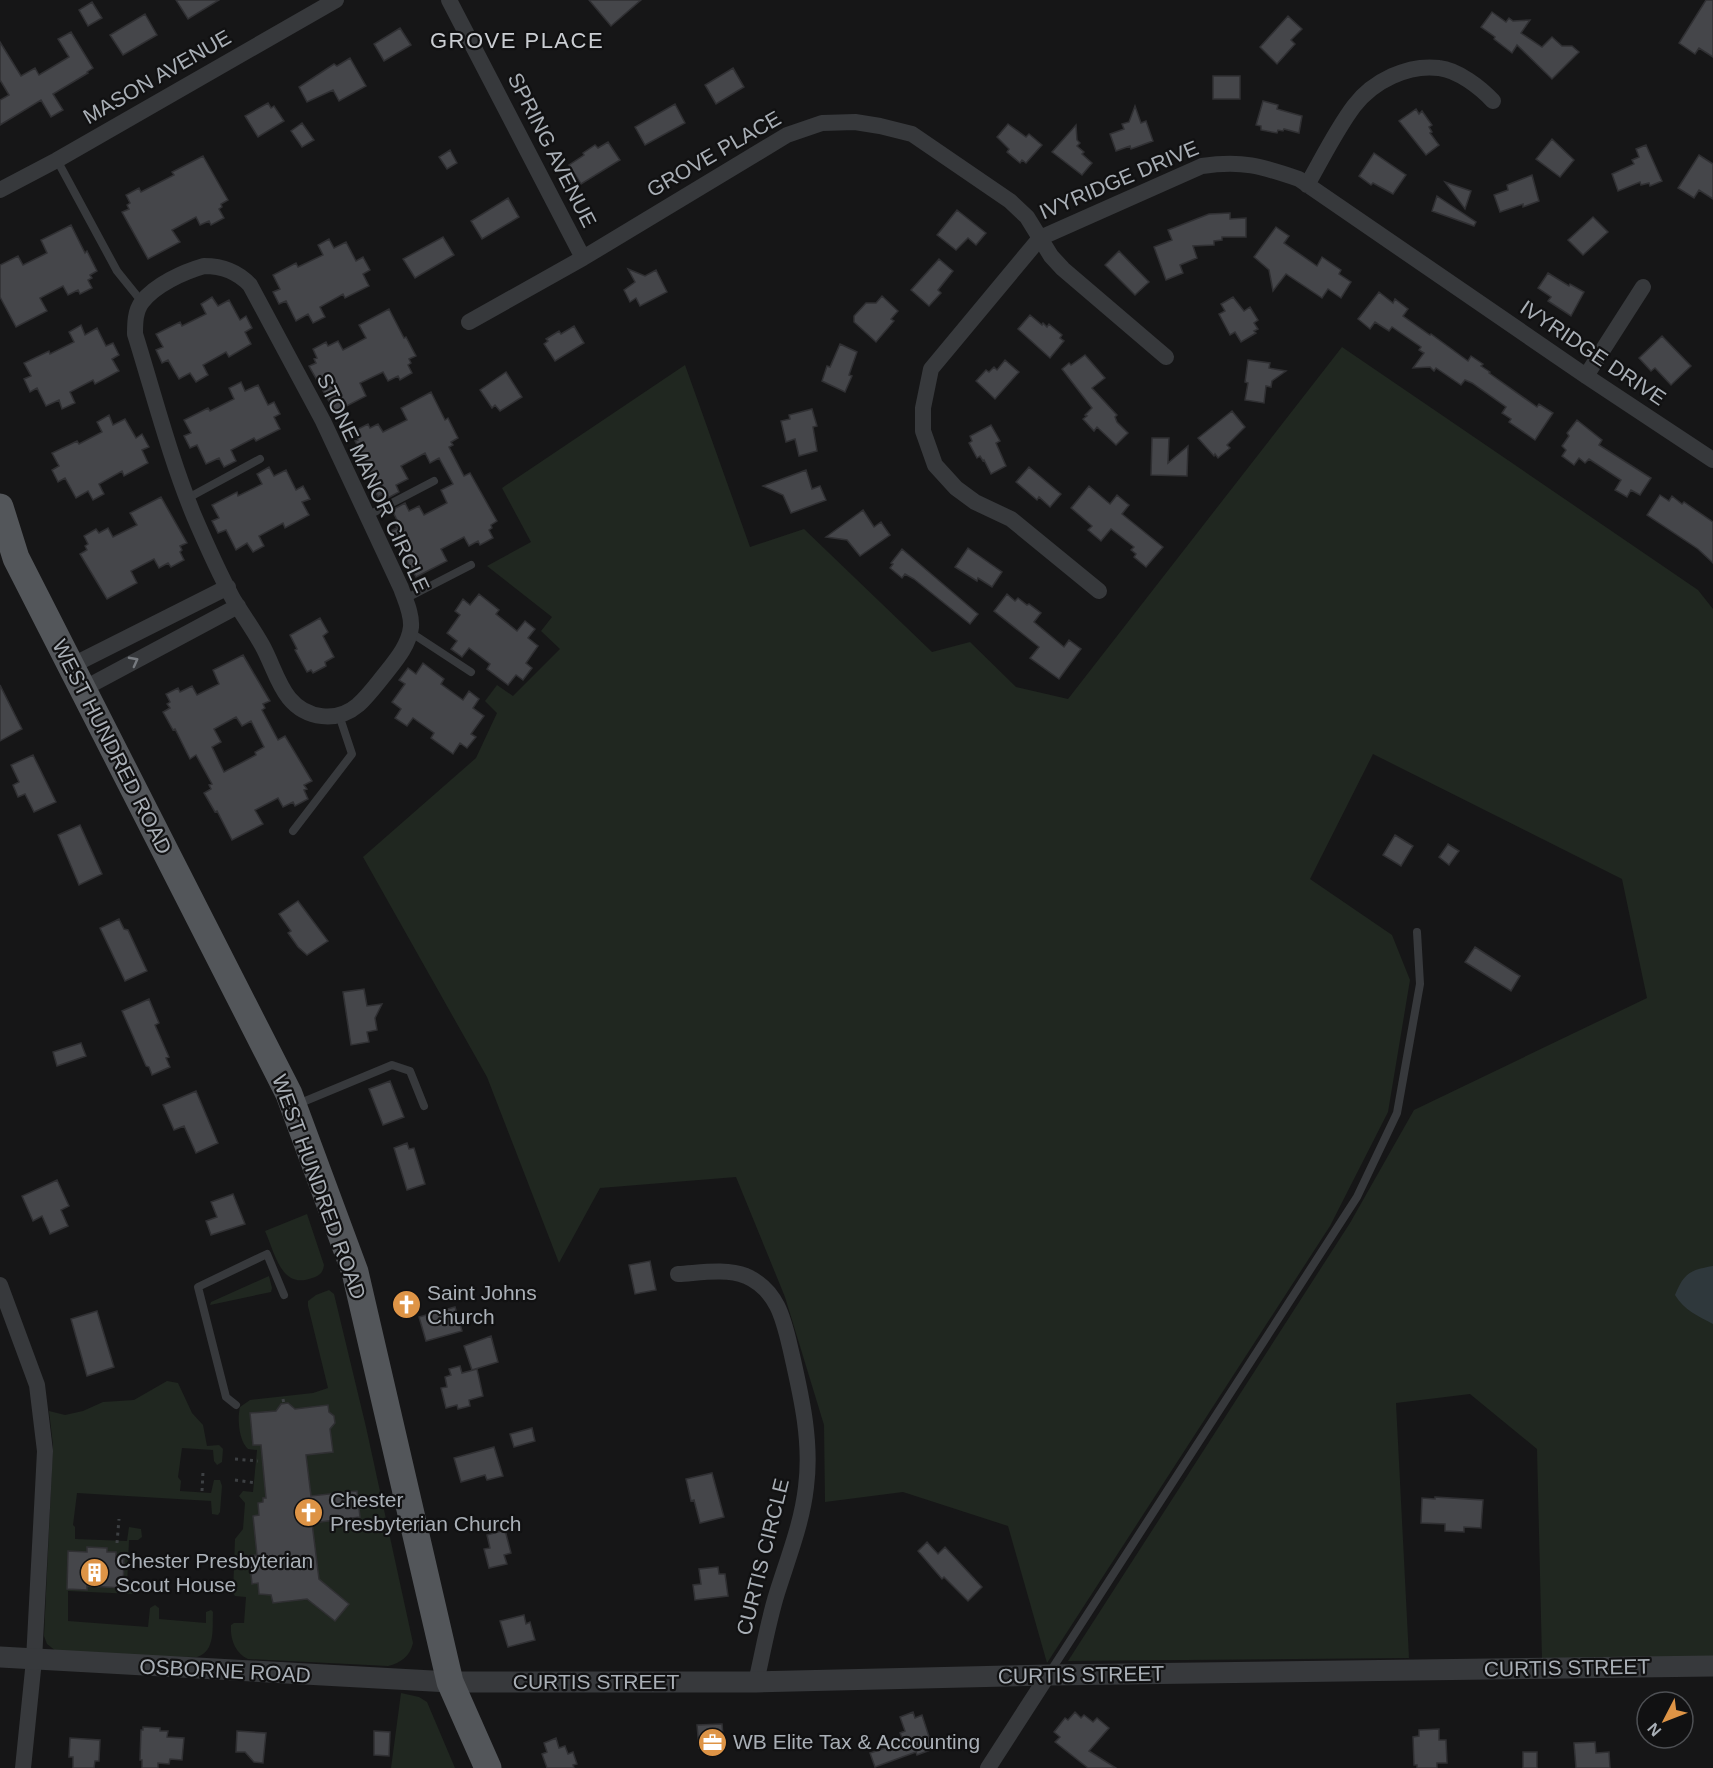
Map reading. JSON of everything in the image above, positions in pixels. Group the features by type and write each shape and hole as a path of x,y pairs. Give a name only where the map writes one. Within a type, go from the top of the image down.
{"main road":[{"name":"WEST HUNDRED ROAD","path":"0,507 16,558 293,1106 355,1272 450,1682 488,1768"}],"street":[{"name":"MASON AVENUE","path":"0,190 57,160 336,0"},
{"name":"SPRING AVENUE","path":"448,0 583,258"},
{"path":"1307,185 1353,106 1374,86 1397,73 1440,68 1478,86 1494,101"},
{"name":"GROVE PLACE","path":"469,322 583,258 787,135 822,123 855,122 912,134 1010,201 1027,217 1051,256 1063,269 1166,357"},
{"name":"IVYRIDGE DRIVE","path":"1099,591 1011,519 975,502 956,488 935,465 923,431 923,408 931,369 1040,238 1202,166 1229,162 1261,165 1299,179 1586,376 1713,460"},
{"name":"STONE MANOR CIRCLE","path":"142,302 157,289 180,275 204,266 229,270 244,278 250,285 322,421 367,516 405,599 410,613 410,632"},
{"path":"1586,376 1643,287"},
{"path":"142,302 135,319 135,334 194,516 228,587 288,696 297,707 315,716 339,715 356,706 372,690 397,658 410,632"},
{"path":"77,677 228,587"},
{"path":"77,677 238,606"},
{"name":"CURTIS CIRCLE","path":"678,1274 730,1272 745,1275 759,1282 778,1306 786,1329 799,1387 808,1459 806,1487 797,1530 776,1596 756,1682"},
{"path":"0,1284 37,1385 45,1451 34,1660 23,1768"},
{"name":"OSBORNE ROAD","path":"0,1657 450,1682"},
{"name":"CURTIS STREET","path":"450,1682 756,1682 1048,1675 1713,1666"},
{"path":"988,1768 1048,1675"}],"lane":[{"path":"57,160 117,271 142,302"},
{"path":"188,498 260,459"},
{"path":"367,516 434,481"},
{"path":"405,599 471,565"},
{"path":"410,632 471,672"},
{"path":"293,831 352,754 339,715"},
{"path":"1048,1675 1357,1197 1397,1113 1420,984 1418,932"},
{"path":"293,1106 392,1065 410,1071 424,1106"},
{"path":"236,1406 226,1397 198,1287 267,1254 284,1295"}],"path":[{"path":"235,1459 258,1461"},
{"path":"202,1491 203,1472"},
{"path":"235,1480 256,1483"},
{"path":"117,1544 119,1519"}],"shaded area":[{"path":"1342,347 1698,590 1713,609 1713,1657 1542,1659 1537,1449 1470,1394 1396,1403 1409,1658 1068,1661 1350,1223 1414,1110 1647,998 1622,879 1373,754 1310,879 1392,935 1410,980 1388,1112 1330,1226 1047,1663 1008,1526 903,1492 825,1502 824,1425 785,1297 736,1177 600,1188 559,1263 487,1077 363,857 476,758 497,713 485,701 497,685 513,696 560,649 541,631 552,617 487,566 531,542 502,488 685,365 750,547 804,529 932,652 970,642 1016,687 1068,699"},
{"path":"307,1214 324,1265 323,1270 312,1278 293,1279 286,1274 276,1259 265,1231"},
{"path":"1713,1266 1713,1324 1687,1309 1675,1295 1685,1277 1693,1271"},
{"path":"269,1276 271,1292 210,1305 211,1302"},
{"path":"329,1290 334,1294 366,1427 413,1643 410,1652 404,1658 388,1666 248,1659 234,1645 231,1635 231,1625 244,1623 246,1597 235,1596 233,1593 235,1539 243,1529 245,1503 239,1496 243,1491 253,1492 257,1450 248,1449 243,1441 239,1423 240,1407 250,1400 313,1393 328,1388 308,1301"},
{"path":"167,1381 178,1383 192,1413 203,1425 207,1446 219,1445 223,1449 222,1462 217,1465 214,1461 213,1450 182,1448 178,1477 181,1481 180,1491 211,1493 214,1480 220,1480 222,1486 220,1512 218,1515 212,1514 211,1501 77,1493 73,1525 75,1539 127,1541 129,1527 141,1529 142,1537 138,1540 129,1540 127,1587 135,1588 138,1590 137,1593 68,1591 68,1621 148,1627 150,1608 155,1605 159,1608 159,1619 206,1623 206,1612 211,1610 213,1625 210,1644 203,1654 197,1657 61,1655 47,1644 44,1636 53,1445 49,1411 65,1415 83,1411 103,1402 134,1400"},
{"path":"401,1693 419,1697 427,1702 455,1768 391,1768"}],"building":[{"path":"176,0 219,0 188,19"},
{"path":"589,0 641,0 611,26"},
{"path":"1706,0 1713,0 1713,57 1699,48 1695,54 1679,43"},
{"path":"92,2 102,18 88,26 79,10"},
{"path":"1492,12 1506,22 1509,18 1513,21 1530,20 1521,33 1542,47 1552,37 1562,46 1572,46 1579,52 1552,79 1517,45 1512,53 1481,27"},
{"path":"145,14 157,35 123,55 110,35"},
{"path":"1288,16 1302,29 1291,40 1295,44 1277,64 1260,47"},
{"path":"400,28 411,45 384,61 374,44"},
{"path":"71,32 93,68 53,94 63,110 51,117 41,100 0,125 0,100 9,95 0,80 0,42 21,76 35,68 39,75 69,57 58,39"},
{"path":"350,58 366,86 339,101 333,90 307,102 299,87 334,64 337,66"},
{"path":"733,68 744,87 716,104 705,85"},
{"path":"1213,76 1240,76 1240,99 1213,99"},
{"path":"1263,101 1278,105 1277,109 1302,116 1299,133 1284,129 1283,131 1278,130 1277,133 1261,130 1261,126 1256,125"},
{"path":"268,103 271,108 274,106 284,121 258,137 245,116"},
{"path":"675,104 685,123 645,145 635,127"},
{"path":"1135,106 1141,123 1146,121 1153,141 1131,149 1130,146 1116,151 1110,134 1124,129 1122,124 1129,122"},
{"path":"1416,109 1419,114 1422,111 1432,125 1429,127 1432,132 1430,133 1439,145 1426,155 1399,121"},
{"path":"302,123 314,140 302,147 291,131"},
{"path":"1008,124 1026,137 1029,134 1042,145 1026,163 1022,160 1020,163 1007,152 1009,149 997,137"},
{"path":"1076,125 1077,140 1080,143 1077,146 1092,163 1082,175 1052,152"},
{"path":"1552,139 1574,160 1560,177 1536,159"},
{"path":"608,142 620,160 581,184 569,165 595,145 598,148"},
{"path":"1646,145 1662,181 1650,186 1649,183 1641,185 1640,182 1618,191 1612,174 1634,164 1632,160 1639,157 1636,149"},
{"path":"450,150 457,163 447,169 439,157"},
{"path":"1374,153 1406,175 1393,194 1373,183 1371,185 1359,176"},
{"path":"1699,155 1713,164 1713,199 1699,190 1694,198 1678,188"},
{"path":"203,156 228,200 221,204 222,207 219,209 224,218 211,225 209,221 200,225 196,217 172,230 180,242 148,259 122,212 129,209 127,205 130,203 126,195 139,188 141,192 174,175 172,172"},
{"path":"1532,175 1539,201 1500,212 1494,195 1508,190 1507,185"},
{"path":"1445,182 1471,191 1465,209"},
{"path":"1437,196 1476,222 1474,226 1432,211"},
{"path":"508,198 519,217 482,239 471,221"},
{"path":"957,210 986,233 976,245 968,238 956,250 937,235"},
{"path":"1230,213 1230,219 1246,218 1246,237 1222,237 1222,240 1214,241 1214,245 1193,246 1197,258 1180,265 1183,273 1166,280 1154,247 1172,240 1168,230 1209,214"},
{"path":"1593,217 1608,232 1583,255 1568,240"},
{"path":"71,225 97,271 90,275 92,278 88,280 92,288 80,294 78,290 68,295 63,286 40,298 47,311 16,327 0,297 0,265 18,256 23,265 47,253 41,240"},
{"path":"1276,227 1289,236 1284,243 1317,266 1322,257 1341,270 1339,274 1351,282 1341,298 1328,289 1322,298 1286,274 1273,291 1269,270 1254,257"},
{"path":"443,237 454,255 415,278 403,259"},
{"path":"329,239 334,248 346,242 356,261 363,257 370,270 363,274 369,286 345,298 343,294 320,307 325,317 313,323 308,314 296,321 286,301 279,304 273,292 280,289 273,275 296,263 298,267 323,255 318,245"},
{"path":"1119,251 1149,282 1135,295 1105,265"},
{"path":"939,259 953,271 938,290 941,293 929,306 911,290"},
{"path":"628,269 645,276 656,270 667,292 640,306 636,298 630,302 624,290 635,282"},
{"path":"1548,273 1584,292 1571,316 1548,301 1551,297 1538,288"},
{"path":"1379,292 1393,303 1395,299 1408,309 1403,316 1430,335 1468,361 1471,356 1483,364 1481,366 1489,373 1537,407 1539,404 1553,413 1535,440 1509,422 1511,419 1502,413 1506,407 1472,383 1465,380 1461,385 1436,368 1434,371 1430,367 1413,368 1424,353 1419,350 1421,347 1392,327 1389,331 1375,322 1370,329 1358,319"},
{"path":"882,296 898,311 891,319 894,321 876,342 854,322 854,316 866,303 876,303"},
{"path":"212,297 218,306 229,300 240,320 246,316 252,328 245,332 251,344 229,357 226,352 203,365 208,375 196,382 190,373 179,379 168,360 162,363 156,350 163,347 156,334 180,322 182,326 206,314 201,304"},
{"path":"1233,297 1244,311 1250,307 1258,320 1254,323 1258,329 1254,331 1256,333 1241,342 1235,332 1230,335 1219,314 1225,311 1221,304"},
{"path":"389,309 416,356 409,359 411,363 408,365 412,373 400,380 398,376 388,381 383,372 360,383 366,396 335,412 309,366 316,363 314,359 317,358 313,349 326,342 328,346 338,341 343,350 366,338 359,325"},
{"path":"1030,315 1042,325 1043,323 1047,327 1049,324 1062,335 1060,338 1064,341 1050,358 1018,329"},
{"path":"81,325 85,335 97,328 106,346 113,343 119,355 112,359 119,371 95,384 93,380 70,392 75,403 62,409 59,400 46,406 37,388 30,392 24,379 31,376 24,363 74,342 69,332"},
{"path":"574,326 584,343 555,361 544,344 548,341 546,339"},
{"path":"1662,336 1691,366 1671,385 1655,368 1651,371 1639,358"},
{"path":"840,344 857,352 849,375 852,376 845,392 822,381 827,366 830,367"},
{"path":"1085,355 1105,378 1092,388 1117,415 1115,417 1117,422 1128,433 1116,445 1097,427 1094,431 1083,419 1092,408 1062,369"},
{"path":"1005,360 1019,372 995,399 976,381 986,370 989,372 994,367 997,370"},
{"path":"1248,360 1270,363 1269,368 1286,371 1272,381 1271,387 1266,386 1264,403 1245,400"},
{"path":"506,372 522,397 500,411 495,405 492,408 480,390"},
{"path":"241,382 245,391 258,385 268,405 274,402 280,414 274,417 280,429 256,441 254,438 231,450 236,461 224,467 219,458 206,464 197,445 190,448 184,436 191,433 184,420 234,399 229,388"},
{"path":"431,392 445,420 448,418 458,438 451,442 453,445 449,447 464,476 470,473 497,521 491,525 492,528 489,530 493,538 480,545 478,541 469,546 464,537 441,549 447,561 416,577 390,531 397,528 395,524 398,522 392,510 405,503 409,511 419,506 424,515 447,503 441,490 453,484 439,458 430,463 425,453 401,466 408,479 396,485 399,492 386,499 383,494 378,497 351,448 357,445 355,441 358,440 354,431 368,424 370,428 378,424 383,432 407,420 401,408"},
{"path":"812,409 817,426 813,427 817,451 799,456 795,439 786,442 781,421 790,419 789,415"},
{"path":"1232,411 1245,427 1227,445 1230,448 1218,458 1198,438"},
{"path":"109,415 113,425 125,419 136,438 142,434 149,447 142,450 148,463 124,476 122,471 99,484 104,494 93,500 88,491 76,498 65,478 58,482 52,470 59,466 52,453 77,441 79,444 102,432 97,422"},
{"path":"1577,420 1602,440 1599,445 1651,478 1640,495 1631,490 1627,497 1615,490 1621,480 1589,459 1585,463 1579,458 1574,465 1562,456 1566,450 1562,446 1569,436 1567,433"},
{"path":"991,425 1000,441 996,443 1006,466 991,474 984,460 980,456 977,458 969,443 972,441 970,436"},
{"path":"1152,438 1169,438 1168,463 1188,446 1187,476 1151,475"},
{"path":"269,467 274,476 286,470 296,490 303,486 310,499 302,502 309,515 285,528 283,523 259,536 264,546 253,552 247,543 236,550 226,530 218,533 212,521 219,518 212,505 237,492 238,496 262,484 257,474"},
{"path":"1029,467 1061,494 1050,507 1039,497 1037,500 1016,482"},
{"path":"806,470 812,489 820,486 826,500 791,513 783,495 763,486"},
{"path":"1089,486 1110,504 1117,495 1129,505 1122,514 1163,547 1146,567 1134,557 1136,554 1131,550 1134,547 1111,529 1101,541 1088,530 1092,526 1071,508"},
{"path":"1660,495 1669,501 1672,496 1682,504 1684,502 1713,522 1713,563 1698,549 1647,515"},
{"path":"161,497 187,543 180,546 184,560 171,567 168,563 159,568 154,559 131,571 137,583 107,599 80,554 87,550 85,546 88,544 84,536 96,529 99,533 108,528 113,537 137,525 130,513"},
{"path":"863,510 874,527 881,522 890,535 860,556 847,540 826,537"},
{"path":"968,548 1002,572 992,587 978,578 977,581 955,567"},
{"path":"902,549 978,614 970,624 914,579 905,574 902,578 890,568 893,564 891,563"},
{"path":"479,594 499,610 496,614 517,631 525,621 535,629 528,638 538,646 526,663 532,668 523,680 516,675 508,685 487,669 490,664 469,648 462,657 451,649 457,641 447,633 460,615 455,611 463,599 470,605"},
{"path":"1007,594 1015,601 1018,598 1041,613 1034,622 1064,647 1069,640 1081,649 1059,679 1030,658 1039,647 994,611"},
{"path":"320,618 328,632 323,636 334,657 325,662 326,666 313,673 311,670 307,672 290,635"},
{"path":"243,655 270,701 263,704 265,708 262,710 278,740 285,736 312,781 304,785 308,799 295,806 293,802 283,807 278,798 255,810 263,824 232,840 217,811 215,812 204,793 211,789 209,785 212,784 196,755 190,759 175,729 173,730 163,712 170,708 166,694 178,688 180,692 192,686 197,695 219,684 213,670","holes":["236,717 242,726 251,721 264,747 255,752 256,755 224,772 212,747 221,742 214,729"]},
{"path":"423,663 444,679 441,684 463,700 469,691 479,699 473,708 484,716 471,734 476,737 467,748 460,743 453,754 431,738 434,733 413,718 407,726 395,718 401,709 392,702 405,684 399,680 408,668 416,674"},
{"path":"0,685 22,729 0,741"},
{"path":"33,755 56,802 34,812 25,794 18,797 13,785 19,782 11,765"},
{"path":"80,825 102,874 79,885 58,835"},
{"path":"1395,835 1413,846 1401,866 1383,855"},
{"path":"1448,844 1459,851 1449,865 1439,857"},
{"path":"298,901 328,941 307,955 288,933 291,931 279,914"},
{"path":"119,919 124,929 128,930 147,971 125,981 100,928"},
{"path":"1475,947 1520,976 1511,991 1465,962"},
{"path":"364,989 367,1006 382,1004 375,1018 377,1030 367,1032 369,1042 351,1045 343,992"},
{"path":"149,999 159,1023 155,1025 169,1057 166,1058 170,1067 152,1075 122,1011"},
{"path":"81,1043 86,1056 57,1066 53,1052"},
{"path":"390,1081 404,1117 383,1125 369,1089"},
{"path":"196,1091 218,1143 196,1153 184,1126 174,1130 163,1105"},
{"path":"407,1143 409,1149 414,1148 425,1184 407,1190 394,1148"},
{"path":"57,1180 69,1206 61,1210 68,1226 50,1234 42,1216 33,1221 22,1196"},
{"path":"233,1194 245,1224 211,1235 206,1221 217,1217 211,1202"},
{"path":"650,1261 656,1290 635,1294 629,1265"},
{"path":"455,1307 462,1331 426,1341 419,1317"},
{"path":"97,1311 114,1367 87,1376 71,1319"},
{"path":"491,1336 498,1362 472,1370 464,1346"},
{"path":"460,1366 462,1373 477,1369 483,1396 469,1400 470,1406 458,1409 457,1405 446,1408 441,1388 447,1387 445,1377 451,1375 449,1369"},
{"name":"Chester Presbyterian Church","path":"288,1403 295,1409 328,1405 329,1412 334,1416 335,1423 330,1429 333,1452 306,1455 311,1496 357,1491 360,1517 312,1523 319,1579 349,1604 335,1621 307,1599 273,1603 271,1595 259,1594 258,1583 252,1584 249,1556 257,1555 253,1516 259,1515 258,1503 263,1502 263,1498 266,1498 261,1445 253,1445 250,1413 276,1411 281,1404"},
{"path":"532,1428 535,1441 514,1447 510,1434"},
{"path":"494,1447 503,1476 487,1480 485,1475 461,1482 454,1458"},
{"path":"712,1473 724,1517 700,1523 694,1500 691,1501 686,1479"},
{"path":"1435,1497 1483,1500 1481,1528 1464,1527 1464,1532 1445,1531 1445,1524 1421,1523 1422,1498 1435,1499"},
{"path":"505,1530 511,1553 504,1555 507,1564 489,1568 484,1549 490,1548 487,1535"},
{"path":"927,1542 938,1554 945,1547 982,1587 968,1601 944,1577 942,1579 918,1551"},
{"name":"Chester Presbyterian Scout House","path":"87,1547 107,1548 107,1552 116,1552 116,1559 124,1559 123,1588 87,1586 87,1590 67,1589 68,1551 87,1552"},
{"path":"718,1567 719,1574 725,1574 728,1596 695,1600 693,1585 701,1584 699,1569"},
{"path":"524,1615 526,1624 530,1622 535,1640 508,1647 500,1621"},
{"path":"913,1712 915,1718 922,1715 933,1749 917,1755 916,1752 875,1767 870,1753 904,1742 900,1733 905,1731 900,1717"},
{"path":"1075,1712 1081,1718 1084,1715 1093,1722 1097,1718 1109,1728 1089,1751 1116,1768 1088,1768 1055,1742 1060,1737 1054,1732 1065,1718 1068,1720"},
{"path":"722,1724 724,1746 699,1748 697,1725"},
{"path":"143,1727 168,1731 167,1737 184,1738 182,1760 170,1759 169,1764 158,1763 158,1768 142,1768 142,1760 140,1760"},
{"path":"1439,1729 1439,1740 1446,1740 1447,1763 1437,1763 1437,1768 1417,1768 1417,1765 1414,1765 1413,1737 1419,1736 1419,1730"},
{"path":"237,1731 266,1733 263,1763 254,1762 245,1752 236,1752"},
{"path":"374,1731 390,1732 389,1756 374,1755"},
{"path":"70,1738 100,1740 99,1761 95,1761 94,1768 73,1768 73,1757 69,1757"},
{"path":"556,1738 559,1748 565,1746 568,1754 573,1752 577,1764 573,1765 574,1768 547,1768 542,1754 547,1752 544,1743"},
{"path":"1595,1742 1596,1753 1609,1752 1610,1768 1576,1768 1574,1743"},
{"path":"1523,1752 1537,1752 1537,1768 1523,1768"}],"place":[{"name":"Saint Johns Church","path":"406,1305"},
{"name":"Chester Presbyterian Church","path":"309,1512"},
{"name":"Chester Presbyterian Scout House","path":"95,1573"},
{"name":"WB Elite Tax & Accounting","path":"712,1742"}],"district":[{"name":"GROVE PLACE","path":"517,40"}]}
